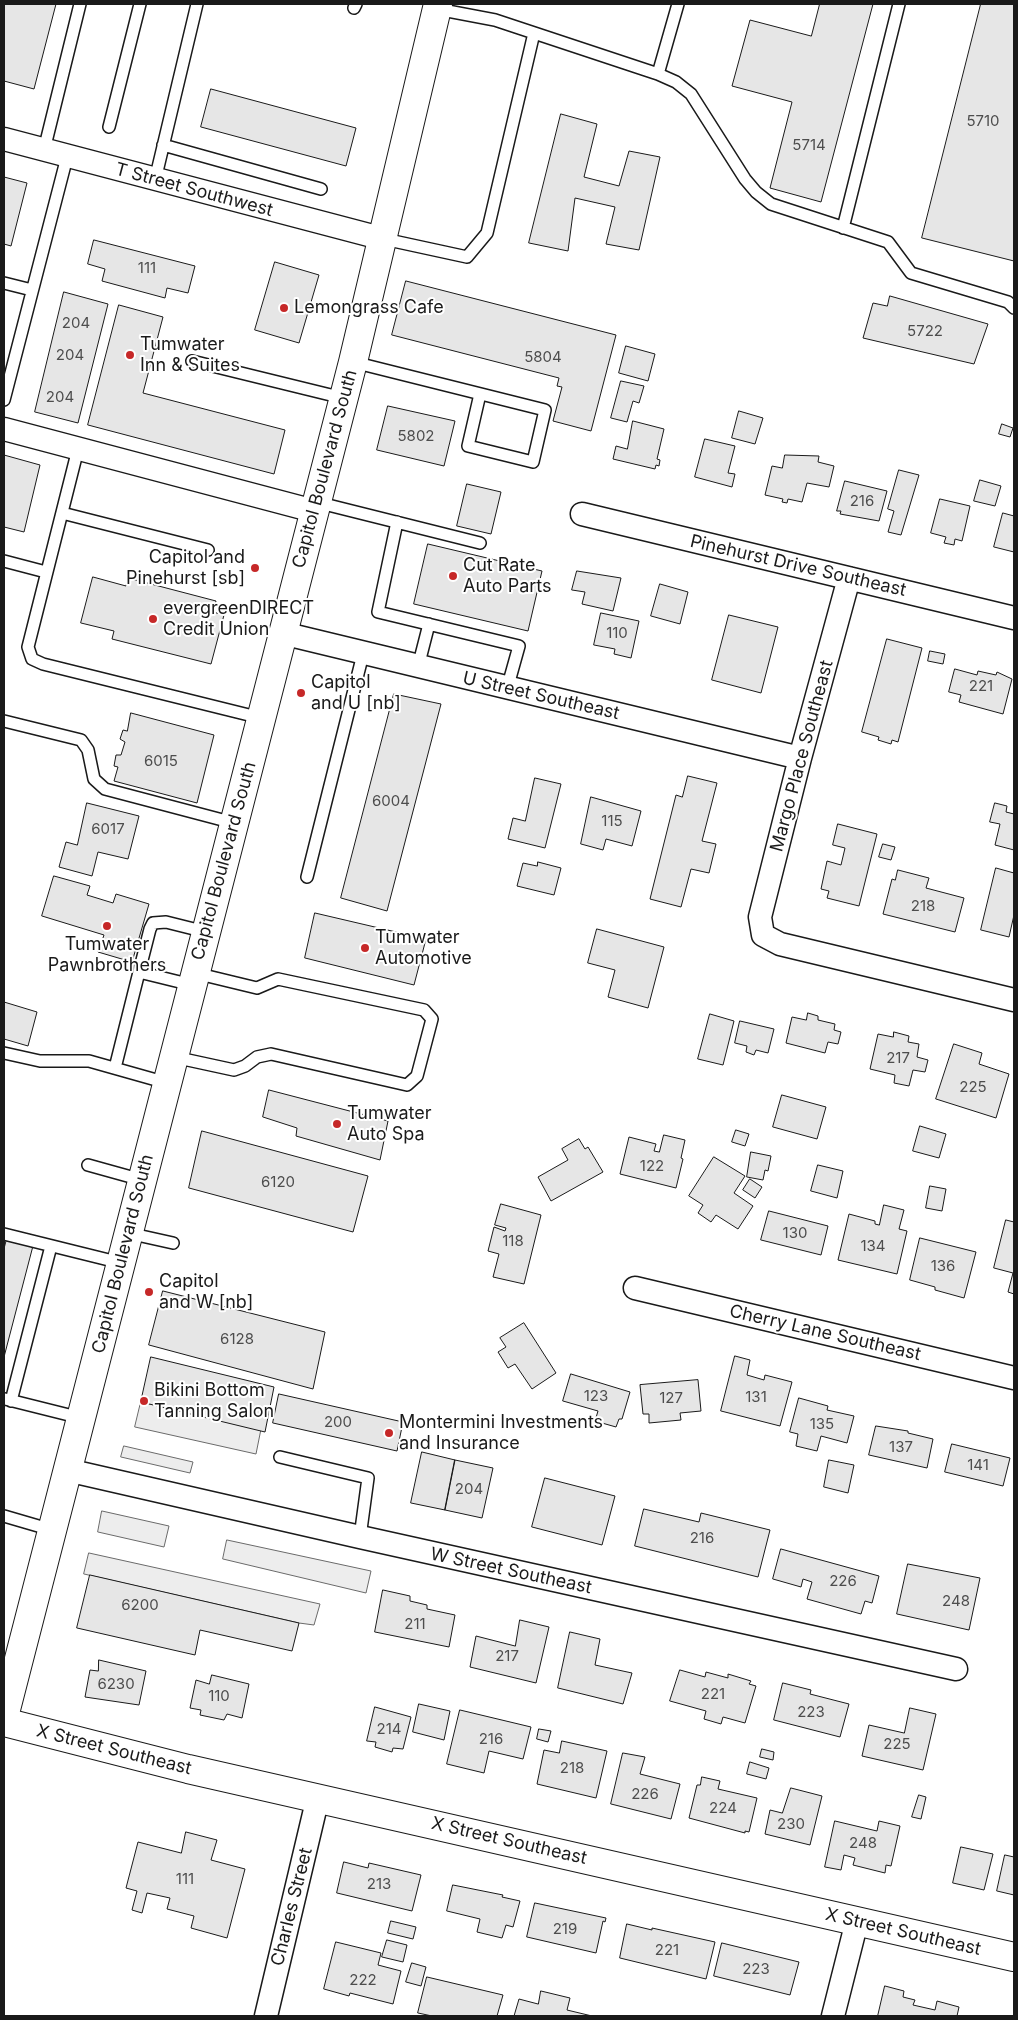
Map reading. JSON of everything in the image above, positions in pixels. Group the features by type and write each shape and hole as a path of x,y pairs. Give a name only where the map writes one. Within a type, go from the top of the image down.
{"main road":[{"name":"Capitol Boulevard South","path":"4,1717 353,362 384,238 437,7"},
{"name":"X Street Southeast","path":"4,1722 188,1769 1014,1957"}],"street":[{"name":"T Street Southwest","path":"4,139 155,180 384,238"},
{"path":"4,428 187,478 315,506"},
{"name":"Pinehurst Drive Southeast","path":"582,514 1014,618"},
{"name":"Margo Place Southeast","path":"849,578 800,758 760,917 763,935 780,944 1014,1000"},
{"name":"U Street Southeast","path":"282,633 507,689 800,758"},
{"name":"Cherry Lane Southeast","path":"635,1288 1014,1378"},
{"name":"W Street Southeast","path":"67,1470 956,1669"},
{"name":"Charles Street","path":"266,2016 318,1798"},
{"path":"833,2016 857,1921"}],"lane":[{"path":"44,150 80,4"},
{"path":"109,127 140,4"},
{"path":"155,180 197,4"},
{"path":"658,74 678,4"},
{"path":"843,228 899,4"},
{"path":"437,7 495,20 658,74 676,82 691,94 756,192 771,204 888,242 911,273 1008,302 1014,308"},
{"path":"384,238 467,257 486,233 534,33"},
{"path":"163,145 321,188"},
{"path":"4,400 67,157"},
{"path":"4,283 32,290"},
{"path":"192,361 343,398"},
{"path":"353,362 545,410 533,462 468,446 480,394"},
{"path":"78,449 28,647 32,658 43,664 261,718"},
{"path":"315,506 397,522 480,543"},
{"path":"62,513 208,550"},
{"path":"397,522 378,612 519,646 507,689"},
{"path":"4,561 46,572"},
{"path":"418,667 429,624"},
{"path":"307,877 363,654"},
{"path":"4,721 81,740 88,750 94,779 105,789 234,823"},
{"path":"115,1068 150,929 153,924 166,922 206,932"},
{"path":"4,1053 40,1061 89,1061 115,1068 171,1070 234,1070 246,1066 257,1057 271,1054 407,1085 417,1076 432,1019 424,1010 278,979 257,988 139,972"},
{"path":"88,1166 142,1180"},
{"path":"128,1233 173,1243"},
{"path":"4,1234 121,1264"},
{"path":"51,1246 8,1400 81,1418"},
{"path":"280,1457 368,1478 360,1537"},
{"path":"4,1516 52,1530"}],"shaded area":[{"path":"141,1402 261,1429 256,1454 135,1427"},
{"path":"124,1446 193,1462 190,1473 121,1457"},
{"path":"102,1511 169,1526 164,1547 98,1532"},
{"path":"227,1540 371,1571 366,1593 223,1559"},
{"path":"89,1553 320,1604 314,1625 299,1623 84,1574"}],"building":[{"path":"4,4 56,4 34,89 4,81"},
{"path":"820,4 873,4 821,202 770,188 792,102 732,86 750,20 811,36"},
{"path":"981,4 1014,4 1014,261 922,238"},
{"path":"211,89 356,128 346,166 201,127"},
{"path":"561,114 597,124 584,177 619,186 629,151 660,157 639,250 606,244 615,207 575,198 568,251 529,243"},
{"path":"4,177 27,183 11,246 4,244"},
{"path":"94,240 195,266 188,293 167,288 165,298 102,281 105,269 88,264"},
{"path":"275,262 319,275 299,343 255,330"},
{"path":"406,281 616,335 591,431 553,421 562,387 557,386 559,378 392,335"},
{"path":"64,292 108,304 78,423 35,412"},
{"path":"890,296 988,324 974,364 863,338 873,303 887,306"},
{"name":"Tumwater Inn & Suites","path":"119,305 163,317 143,393 285,430 274,474 88,425"},
{"path":"626,346 655,354 648,381 619,373"},
{"path":"621,381 644,386 639,403 633,401 627,422 611,418"},
{"path":"388,406 455,421 444,466 377,450"},
{"path":"739,411 763,418 755,444 732,438"},
{"path":"633,421 664,429 657,459 660,460 659,466 656,465 655,469 613,459 616,446 627,449"},
{"path":"1002,424 1013,428 1010,437 999,434"},
{"path":"705,439 735,446 728,473 735,474 732,487 695,477"},
{"path":"4,455 40,465 24,532 4,527"},
{"path":"785,455 819,456 818,462 834,466 829,487 807,483 802,502 788,499 787,503 782,502 783,499 765,495 772,466 782,468"},
{"path":"899,470 919,475 901,535 888,532 894,511 888,509"},
{"path":"980,480 1001,486 995,506 974,501"},
{"path":"845,481 887,491 879,521 840,514 841,511 837,511"},
{"path":"467,484 501,492 491,534 457,526"},
{"path":"940,499 970,506 962,541 955,539 954,545 944,543 946,537 931,533"},
{"path":"1003,513 1014,516 1014,552 994,547"},
{"path":"428,544 542,571 528,631 414,604"},
{"path":"577,571 621,578 613,611 582,604 585,592 572,590"},
{"name":"evergreenDIRECT Credit Union","path":"93,577 126,586 128,578 216,601 213,612 224,615 211,664 112,639 114,631 81,623"},
{"path":"660,584 688,592 680,624 651,616"},
{"path":"601,613 639,621 631,658 614,654 615,649 594,645"},
{"path":"729,615 778,627 761,693 712,680"},
{"path":"887,639 922,648 898,742 892,740 891,744 878,740 879,737 862,732"},
{"path":"930,651 945,654 943,664 928,661"},
{"path":"955,669 977,675 978,671 996,675 997,672 1012,679 1003,714 959,702 961,695 949,692"},
{"path":"394,694 441,704 387,911 341,898"},
{"path":"131,713 214,735 197,803 114,781 118,767 114,766 116,755 121,755 125,742 120,739 123,730 127,731"},
{"path":"688,776 717,783 702,841 716,844 709,873 691,869 681,907 650,899 676,795 682,797"},
{"path":"535,778 561,784 545,848 508,839 513,818 525,821"},
{"path":"591,797 641,811 632,846 606,839 603,850 581,844"},
{"path":"87,803 139,816 128,859 98,852 92,876 59,867 66,842 77,845"},
{"path":"995,803 1007,806 1006,812 1014,814 1014,850 995,845 1000,824 990,822"},
{"path":"838,824 877,834 859,906 827,898 829,891 821,889 827,861 841,865 845,848 833,845"},
{"path":"883,844 895,847 891,860 879,857"},
{"path":"538,862 561,868 554,895 517,886 523,863 537,866"},
{"path":"996,868 1014,873 1014,915 1009,937 981,930"},
{"path":"898,870 929,878 926,888 964,898 955,932 883,914 892,879 895,880"},
{"name":"Tumwater Pawnbrothers","path":"54,876 90,886 87,895 113,903 116,894 149,904 132,962 98,952 104,935 42,916"},
{"name":"Tumwater Automotive","path":"315,913 426,939 414,985 305,958"},
{"path":"597,929 664,947 648,1008 608,997 615,970 588,963"},
{"path":"4,1002 37,1012 28,1046 4,1039"},
{"path":"808,1013 818,1016 818,1020 835,1024 834,1030 841,1032 838,1044 828,1042 825,1053 786,1043 792,1017 806,1020"},
{"path":"710,1014 734,1021 723,1065 698,1059"},
{"path":"740,1021 774,1029 768,1053 756,1050 754,1055 746,1052 747,1046 735,1043"},
{"path":"894,1032 909,1036 908,1042 919,1044 917,1057 928,1060 925,1072 913,1070 909,1086 894,1083 895,1075 870,1069 878,1034 893,1037"},
{"path":"954,1044 982,1053 979,1064 1009,1074 996,1118 936,1099"},
{"name":"Tumwater Auto Spa","path":"269,1090 388,1121 380,1160 296,1136 297,1128 263,1117"},
{"path":"782,1095 826,1107 817,1139 773,1127"},
{"path":"920,1126 946,1134 939,1158 913,1151"},
{"path":"736,1130 749,1134 745,1146 732,1142"},
{"path":"202,1131 368,1176 353,1232 189,1188"},
{"path":"664,1135 685,1140 681,1158 683,1159 676,1188 620,1174 629,1137 656,1144 654,1151 659,1152"},
{"path":"579,1139 585,1149 588,1147 603,1172 551,1201 538,1177 568,1160 562,1149"},
{"path":"751,1152 771,1156 768,1171 765,1170 763,1180 747,1177"},
{"path":"714,1157 745,1176 734,1193 753,1206 738,1229 716,1215 711,1222 698,1213 703,1205 689,1196"},
{"path":"818,1165 843,1171 837,1198 811,1191"},
{"path":"750,1179 762,1187 755,1198 743,1190"},
{"path":"930,1186 946,1189 942,1211 926,1208"},
{"path":"501,1204 541,1215 524,1284 493,1277 499,1254 488,1251 494,1227 505,1231 506,1228 495,1225"},
{"path":"884,1205 904,1210 899,1229 907,1231 897,1274 838,1260 849,1214 875,1221 875,1224 879,1225"},
{"path":"769,1211 828,1226 821,1255 761,1240"},
{"path":"1006,1220 1014,1222 1014,1294 1008,1292 1013,1273 994,1268"},
{"path":"8,1235 34,1242 4,1357 4,1249"},
{"path":"920,1238 976,1252 964,1298 935,1290 935,1287 910,1280"},
{"path":"163,1291 325,1332 313,1389 149,1345"},
{"path":"524,1323 556,1373 532,1389 515,1364 508,1368 498,1352 506,1347 500,1338"},
{"path":"735,1356 750,1360 747,1375 764,1380 765,1375 792,1382 780,1426 721,1411"},
{"path":"151,1357 274,1387 265,1432 141,1402"},
{"path":"571,1374 630,1392 622,1419 619,1419 616,1427 595,1421 598,1411 563,1401"},
{"path":"698,1380 701,1411 680,1413 681,1420 649,1423 649,1414 643,1414 640,1385"},
{"path":"279,1394 403,1422 397,1451 273,1423"},
{"path":"799,1398 828,1406 827,1410 854,1416 847,1443 821,1436 817,1451 796,1446 798,1434 790,1432"},
{"path":"876,1426 908,1431 908,1433 933,1439 927,1468 869,1455"},
{"path":"952,1444 1010,1458 1003,1486 945,1472"},
{"path":"422,1452 455,1460 445,1510 411,1503"},
{"path":"455,1460 493,1468 482,1518 445,1510"},
{"path":"829,1460 854,1465 848,1493 824,1487"},
{"path":"545,1478 615,1496 602,1545 532,1527"},
{"path":"644,1509 699,1522 701,1513 770,1530 758,1577 635,1546"},
{"path":"781,1549 879,1576 872,1603 865,1601 861,1614 807,1599 812,1582 803,1579 801,1587 773,1579"},
{"path":"908,1564 980,1578 969,1630 897,1614"},
{"path":"90,1575 299,1623 292,1651 200,1630 195,1655 77,1628"},
{"path":"383,1590 410,1596 410,1601 427,1605 427,1609 455,1615 449,1647 375,1632"},
{"path":"520,1620 549,1627 536,1683 470,1667 476,1636 515,1646"},
{"path":"570,1632 600,1639 595,1665 632,1673 623,1704 558,1688"},
{"path":"99,1660 146,1671 139,1705 85,1697 90,1670 98,1671"},
{"path":"680,1670 705,1677 706,1672 728,1678 728,1674 751,1681 749,1684 756,1686 745,1723 723,1717 721,1724 704,1719 706,1711 670,1701"},
{"path":"212,1675 249,1684 242,1718 227,1714 224,1720 200,1715 201,1710 190,1708 196,1680 209,1684"},
{"path":"783,1683 811,1690 810,1694 849,1704 840,1737 774,1720"},
{"path":"419,1704 450,1711 444,1740 413,1732"},
{"path":"375,1707 411,1717 403,1749 393,1748 392,1752 375,1747 376,1742 367,1741"},
{"path":"910,1708 936,1714 923,1770 862,1756 869,1725 904,1733"},
{"path":"460,1710 531,1727 523,1759 489,1751 484,1773 447,1764"},
{"path":"539,1729 551,1731 548,1742 537,1739"},
{"path":"562,1741 607,1751 596,1798 537,1784 544,1750 559,1753"},
{"path":"762,1749 774,1752 773,1760 760,1757"},
{"path":"623,1753 645,1757 640,1774 680,1784 671,1819 611,1804"},
{"path":"750,1762 769,1768 766,1779 747,1774"},
{"path":"702,1777 720,1781 718,1789 757,1798 749,1832 745,1831 745,1833 689,1818 697,1785 700,1785"},
{"path":"791,1788 822,1796 810,1845 765,1834 770,1810 782,1813"},
{"path":"919,1795 926,1797 921,1819 912,1817"},
{"path":"835,1821 877,1831 879,1821 900,1826 891,1866 886,1865 885,1873 853,1865 855,1858 844,1855 841,1870 825,1867"},
{"path":"186,1832 217,1840 211,1860 245,1869 227,1938 191,1928 194,1916 167,1909 170,1898 147,1893 142,1913 132,1910 137,1891 126,1888 138,1842 181,1853"},
{"path":"961,1847 993,1854 984,1890 953,1883"},
{"path":"1005,1855 1014,1857 1014,1895 997,1891"},
{"path":"344,1862 368,1868 369,1863 421,1875 412,1911 337,1893"},
{"path":"453,1885 503,1895 502,1897 520,1901 513,1927 506,1925 502,1938 477,1932 480,1919 447,1911"},
{"path":"535,1903 606,1918 605,1922 603,1921 596,1953 527,1937"},
{"path":"391,1921 416,1927 413,1939 388,1933"},
{"path":"627,1924 715,1942 706,1979 620,1958"},
{"path":"387,1940 407,1945 403,1962 382,1957"},
{"path":"336,1942 381,1953 378,1965 401,1971 393,2004 350,1993 349,1996 324,1989"},
{"path":"722,1943 799,1962 790,1995 714,1976"},
{"path":"412,1963 426,1967 421,1986 406,1982"},
{"path":"427,1977 503,1995 497,2016 432,2016 418,2013"},
{"path":"885,1986 904,1991 903,1997 915,2000 913,2005 935,2010 937,2001 959,2007 957,2016 878,2016"},
{"path":"541,1991 570,1998 567,2010 592,2016 514,2016 519,1999 538,2004"}],"place":[{"name":"Lemongrass Cafe","path":"284,308"},
{"name":"Tumwater Inn & Suites","path":"130,355"},
{"name":"Capitol and Pinehurst [sb]","path":"255,568"},
{"name":"Cut Rate Auto Parts","path":"453,576"},
{"name":"evergreenDIRECT Credit Union","path":"153,619"},
{"name":"Capitol and U [nb]","path":"301,693"},
{"name":"Tumwater Pawnbrothers","path":"107,926"},
{"name":"Tumwater Automotive","path":"365,948"},
{"name":"Tumwater Auto Spa","path":"337,1124"},
{"name":"Capitol and W [nb]","path":"149,1292"},
{"name":"Bikini Bottom Tanning Salon","path":"144,1401"},
{"name":"Montermini Investments and Insurance","path":"389,1433"}]}
